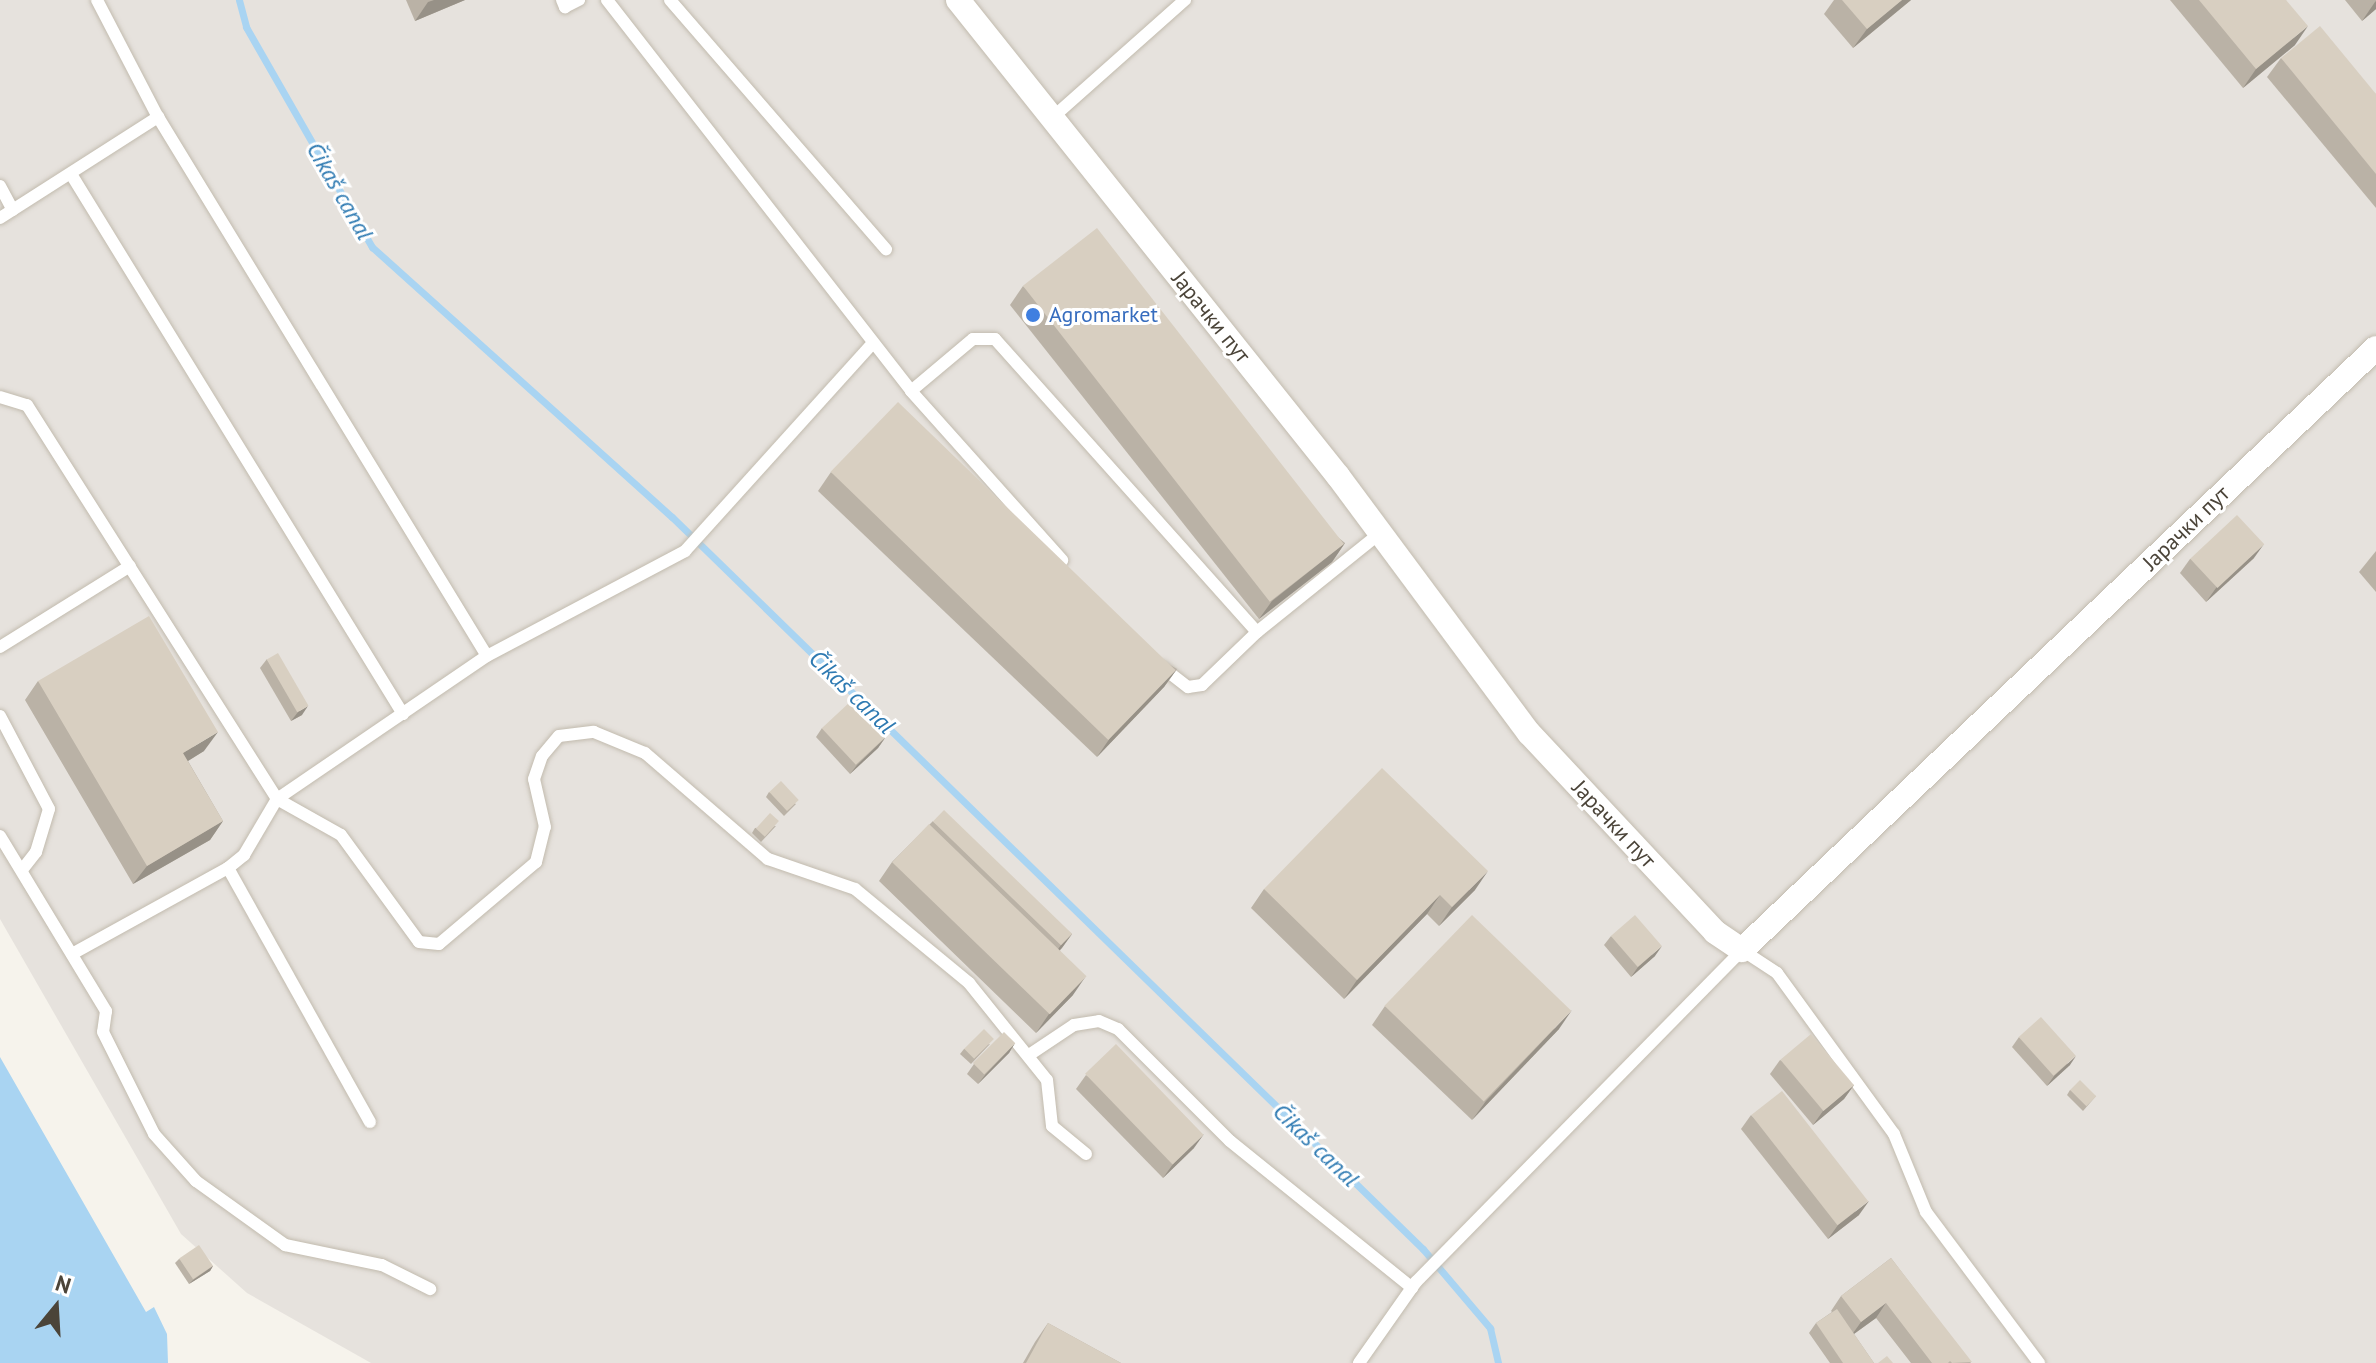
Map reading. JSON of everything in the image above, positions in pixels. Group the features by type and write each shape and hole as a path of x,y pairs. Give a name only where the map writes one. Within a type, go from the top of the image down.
{"street":[{"name":"Јарачки пут","path":"958,0 1380,533 1529,733 1715,932 1742,950 2376,348"}],"lane":[{"path":"97,0 158,117 487,656"},
{"path":"562,0 565,7 579,0"},
{"path":"607,0 911,391 1078,577"},
{"path":"670,0 886,249"},
{"path":"1052,118 1185,0"},
{"path":"0,218 158,117"},
{"path":"71,174 403,714"},
{"path":"0,186 13,210"},
{"path":"911,391 973,339 995,339 1257,632"},
{"path":"72,954 228,868 244,855 277,799 487,656 685,551 873,343"},
{"path":"0,397 27,405 277,799 341,835 419,942 439,944 536,862 545,827 534,779 542,756 559,736 594,732 645,753 768,859 855,889 969,983 1047,1080 1052,1126 1086,1154"},
{"path":"1153,657 1188,687 1202,685 1257,632 1380,533"},
{"path":"0,647 130,566"},
{"path":"0,716 49,809 36,852 22,870"},
{"path":"0,836 106,1011 103,1032 154,1134 196,1181 285,1245 382,1265 430,1289"},
{"path":"228,868 370,1122"},
{"path":"1359,1363 1414,1285 1742,950 1777,973 1894,1134 1926,1212 2039,1363"},
{"path":"1029,1055 1074,1025 1099,1021 1118,1029 1230,1141 1414,1285"}],"shaded area":[{"path":"0,0 2376,0 2376,1363 371,1363 247,1293 181,1234 0,919"}],"water":[{"path":"0,1057 146,1312 154,1307 167,1334 168,1363 0,1363"}],"building":[{"path":"1842,0 1902,0 1867,29"},
{"path":"2199,0 2286,0 2308,26 2256,69"},
{"path":"2320,26 2376,94 2376,174 2281,58"},
{"path":"1097,228 1344,544 1270,602 1023,286"},
{"path":"898,402 1176,670 1108,740 831,472"},
{"path":"2237,515 2264,544 2217,588 2190,559"},
{"path":"149,616 218,732 183,753 223,821 147,866 38,681"},
{"path":"278,653 308,706 297,712 267,660"},
{"path":"851,701 885,738 856,765 822,728"},
{"path":"1382,768 1488,871 1452,907 1440,895 1357,980 1264,889"},
{"path":"781,781 799,800 787,811 769,792"},
{"path":"944,810 1072,934 1061,945 933,822"},
{"path":"770,813 779,821 765,837 756,829"},
{"path":"929,824 1087,976 1050,1014 892,862"},
{"path":"1472,915 1571,1011 1484,1101 1384,1006"},
{"path":"1635,915 1662,946 1638,967 1611,936"},
{"path":"2041,1017 2076,1056 2054,1076 2019,1037"},
{"path":"984,1029 994,1039 974,1059 964,1049"},
{"path":"1004,1032 1015,1043 984,1074 973,1063"},
{"path":"1811,1034 1854,1085 1823,1111 1780,1060"},
{"path":"1116,1044 1204,1135 1173,1165 1085,1074"},
{"path":"2080,1080 2096,1096 2086,1106 2070,1090"},
{"path":"1782,1091 1868,1201 1837,1225 1751,1115"},
{"path":"199,1245 213,1266 193,1279 179,1258"},
{"path":"1891,1258 1972,1362 1932,1363 1886,1303 1861,1322 1841,1296"},
{"path":"1837,1309 1874,1363 1843,1363 1816,1323"},
{"path":"1048,1323 1121,1363 1026,1363"},
{"path":"1887,1356 1893,1363 1878,1363"}],"waterway":[{"name":"Čikaš canal","path":"239,0 246,27 372,247 672,517 1423,1249 1490,1328 1498,1363"}],"place":[{"name":"Agromarket","path":"1033,315"}]}
